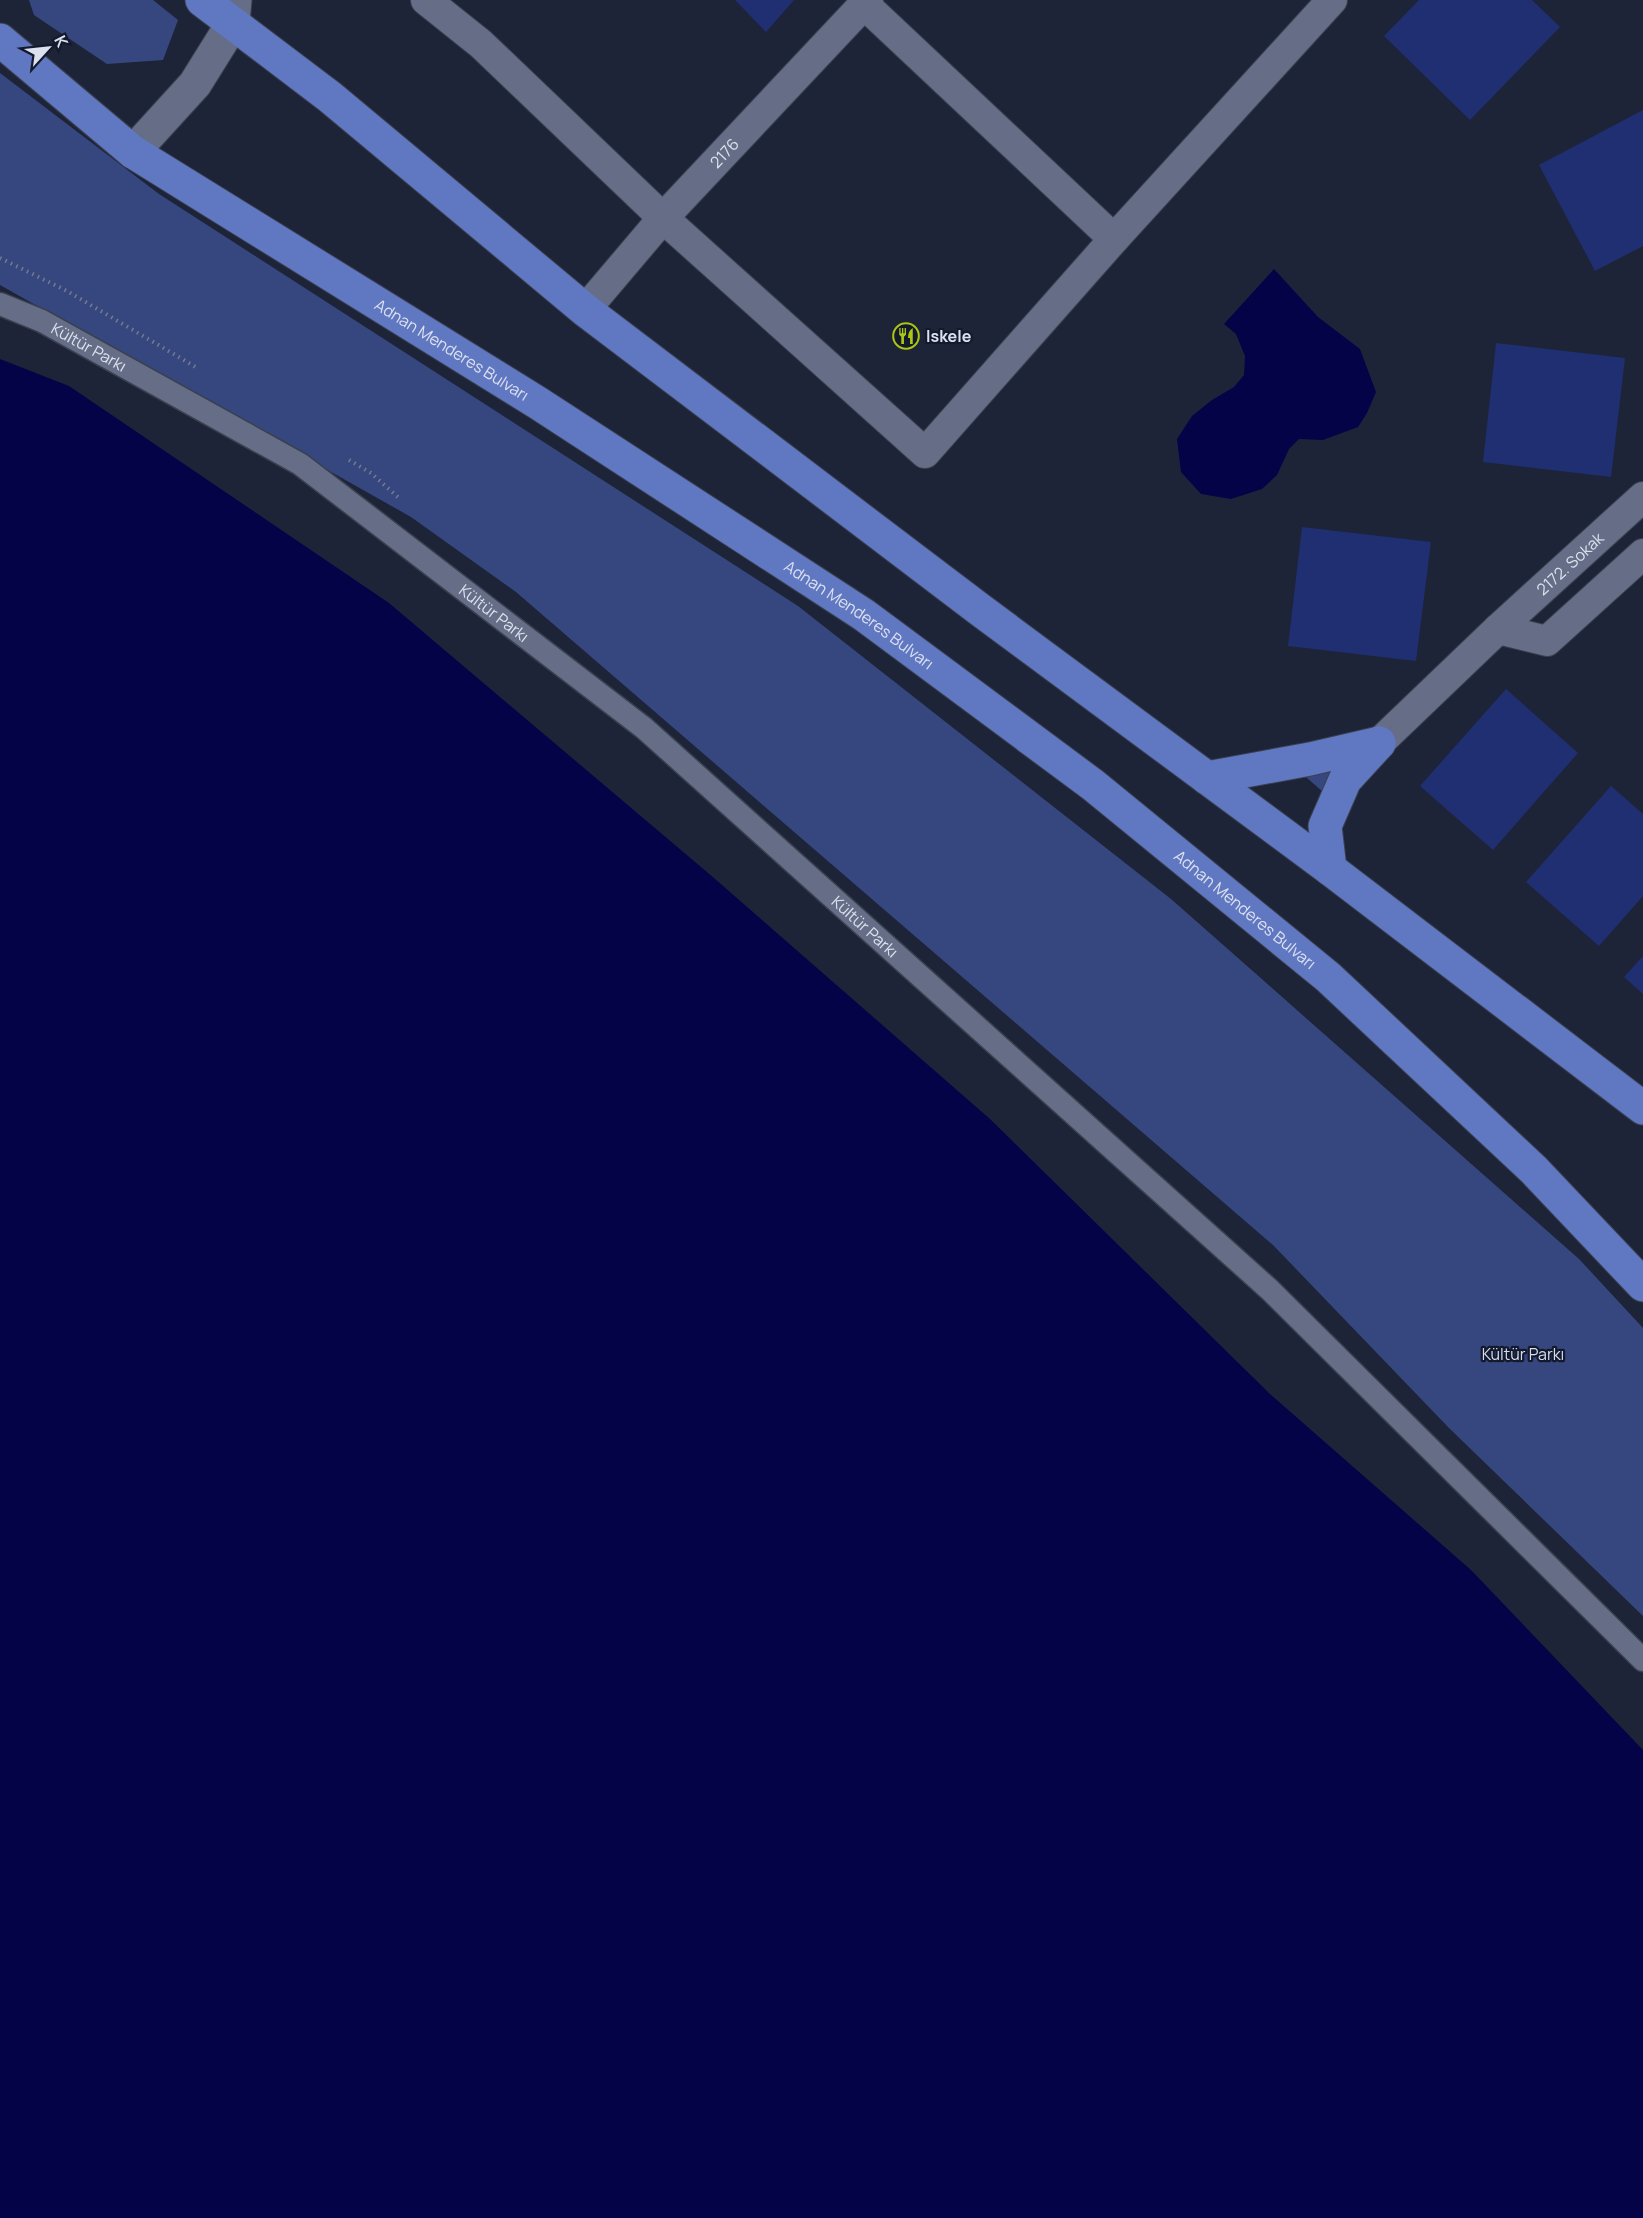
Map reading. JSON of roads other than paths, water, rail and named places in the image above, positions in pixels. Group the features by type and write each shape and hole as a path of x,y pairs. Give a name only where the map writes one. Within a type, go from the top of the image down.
{"main road":[{"path":"202,0 234,11 330,97 585,310 1330,869 1643,1108"},
{"path":"133,152 195,84 234,11"},
{"name":"Adnan Menderes Bulvarı","path":"0,40 133,152 538,403 854,608 1093,785 1328,977 1534,1170 1643,1285"},
{"path":"1207,778 1310,759 1379,742"},
{"path":"1330,869 1325,826 1345,780 1379,742"}],"street":[{"path":"426,0 481,44 663,218 926,453 1114,239 1332,0"},
{"path":"866,2 1114,239"},
{"name":"2176","path":"585,310 663,218 866,2"},
{"name":"Kültür Parkı","path":"0,304 42,321 300,464 644,728 1270,1290 1643,1660"},
{"name":"2172. Sokak","path":"1379,742 1498,629 1643,497"},
{"path":"1498,629 1547,641 1643,554"}],"place":[{"name":"Iskele","path":"906,336"}]}
